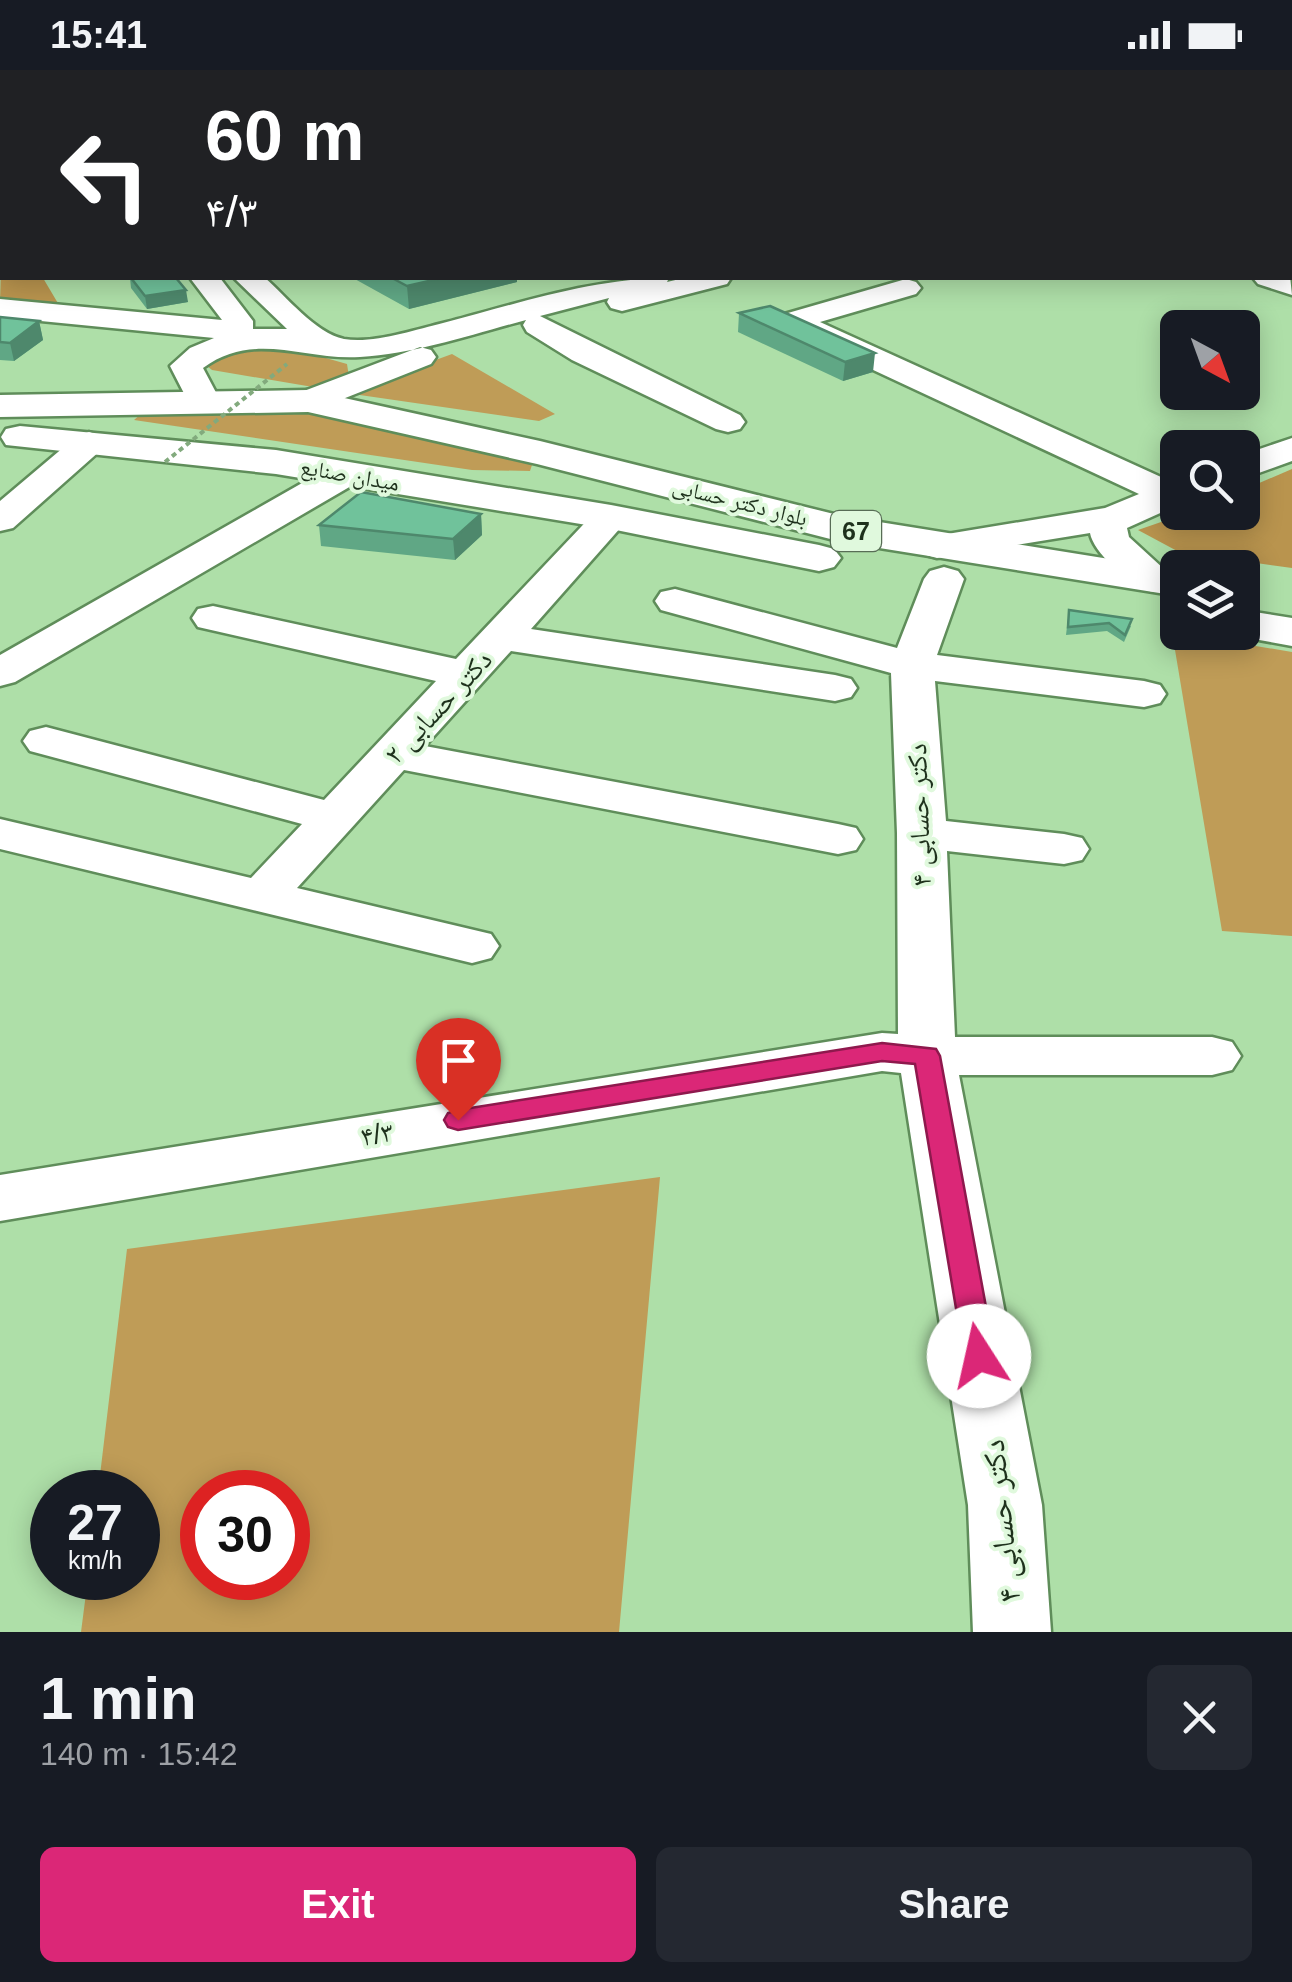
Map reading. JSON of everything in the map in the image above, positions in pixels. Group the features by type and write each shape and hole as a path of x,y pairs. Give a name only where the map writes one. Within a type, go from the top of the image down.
{"main road":[{"path":"189,400 138,407 113,420 120,432 140,441 204,454"},
{"name":"67","path":"0,406 308,401 540,452"},
{"name":"67","path":"0,436 88,443"},
{"name":"میدان صنایع","path":"88,443 204,454 621,518"},
{"path":"484,499 526,494 554,484 562,468 540,452"},
{"name":"بلوار دکتر حسابی","path":"540,452 842,528 885,553"},
{"path":"621,518 609,505 610,496 642,485 684,488"},
{"name":"بلوار دکتر حسابی","path":"621,518 1160,592"},
{"path":"1260,595 1292,599"},
{"path":"1260,627 1292,632"}],"street":[{"path":"208,280 235,313 232,337"},
{"path":"250,280 307,331 336,348 432,344 708,280"},
{"path":"519,323 649,280"},
{"path":"906,288 792,321 1160,487"},
{"path":"0,308 75,302 232,337 275,338 336,348 363,357 373,368 366,378"},
{"path":"519,323 728,422"},
{"path":"189,400 186,366 206,349 232,337"},
{"path":"308,401 366,378 432,344"},
{"path":"0,520 88,443"},
{"path":"1260,462 1292,450"},
{"path":"0,673 345,474"},
{"path":"941,562 1114,518 1160,499"},
{"name":"دکتر حسابی ۲","path":"263,895 467,674 621,518"},
{"path":"1114,518 1108,528 1110,540 1160,584"},
{"name":"دکتر حسابی ۴","path":"927,1056 922,833 912,665 941,562"},
{"path":"675,601 912,665 1144,694"},
{"path":"213,618 467,674"},
{"path":"503,637 835,688"},
{"path":"46,741 337,818"},
{"path":"394,754 838,839"},
{"path":"922,833 1064,849"},
{"path":"0,834 472,946"},
{"name":"۴/۳","path":"3,1198 882,1052 927,1056 1212,1056"},
{"name":"۴ دکتر حسابی","path":"927,1056 1005,1505 1012,1632"}],"path":[{"path":"165,462 287,364"}],"shaded area":[{"path":"1,280 44,280 59,305 0,302"},
{"path":"280,345 347,364 349,377 313,387 207,366 211,357 249,346"},
{"path":"452,354 555,414 539,421 346,393"},
{"path":"293,406 524,459 532,465 530,471 472,470 134,420 141,414"},
{"path":"1292,469 1292,568 1260,563 1260,550 1175,550 1138,530 1160,522 1160,530 1260,530 1260,483"},
{"path":"1260,647 1292,652 1292,936 1222,931 1175,650 1260,650"},
{"path":"660,1177 619,1632 81,1632 85,1600 160,1600 160,1470 101,1470 127,1249"}],"building":[{"path":"133,280 178,280 186,290 145,296"},
{"path":"396,280 433,280 407,286"},
{"path":"770,306 875,353 845,362 739,313"},
{"path":"0,317 39,321 10,343 0,342"},
{"path":"361,492 481,514 453,539 319,525"},
{"path":"1069,610 1132,619 1125,635 1109,623 1068,627"}],"route":[{"path":"458,1120 882,1052 927,1056 979,1356"}]}
